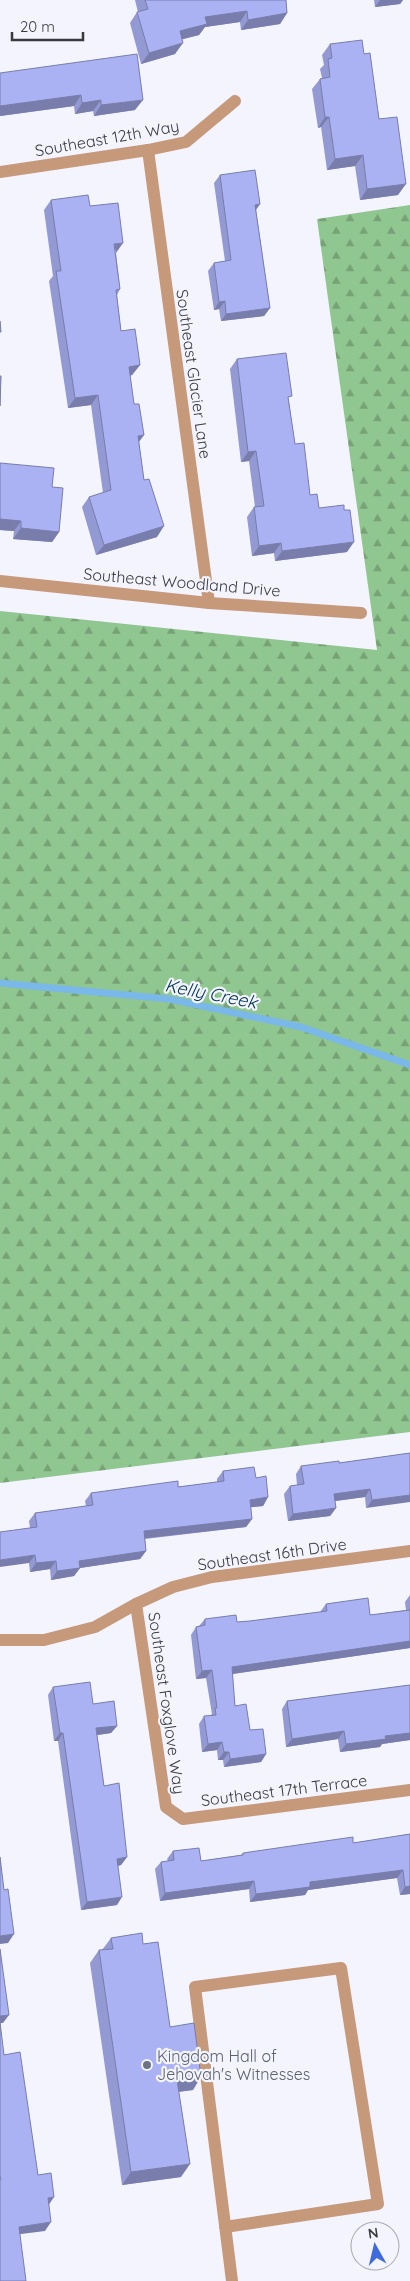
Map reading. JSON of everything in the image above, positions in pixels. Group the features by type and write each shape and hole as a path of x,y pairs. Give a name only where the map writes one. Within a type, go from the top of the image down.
{"street":[{"name":"Southeast 12th Way","path":"0,172 148,150 186,142 235,102"},
{"name":"Southeast Glacier Lane","path":"148,150 208,603"},
{"name":"Southeast Woodland Drive","path":"0,581 208,603 361,614"},
{"name":"Southeast 16th Drive","path":"0,1640 44,1640 95,1627 136,1604 173,1587 212,1577 410,1551"},
{"name":"Southeast Foxglove Way","path":"136,1604 166,1807"},
{"name":"Southeast 17th Terrace","path":"166,1807 183,1819 410,1790"},
{"path":"225,2228 378,2204 341,1968 195,1987 225,2228 232,2281"}],"green space":[{"path":"410,205 410,1432 0,1483 0,611 377,650 317,219"}],"building":[{"path":"145,0 286,0 287,13 248,20 247,11 205,17 207,24 180,31 183,43 149,53 137,12 148,9"},
{"path":"362,40 364,54 370,53 379,119 397,117 406,184 367,189 363,155 335,159 329,117 325,117 320,79 330,77 328,59 332,58 330,44"},
{"path":"137,54 143,100 101,105 101,100 82,103 81,95 0,106 0,73"},
{"path":"255,170 260,204 255,205 270,308 226,314 225,301 219,302 214,263 231,260 220,175"},
{"path":"88,195 90,206 118,203 123,243 114,244 120,289 116,290 121,331 135,329 140,365 129,367 134,404 139,404 144,435 138,436 144,480 149,479 164,526 104,545 89,497 111,490 98,395 75,398 56,271 61,271 51,200"},
{"path":"286,353 292,396 288,397 295,444 304,443 310,495 317,494 319,508 344,505 344,510 350,510 354,542 282,551 281,543 259,546 254,507 264,506 256,451 248,452 237,359"},
{"path":"0,463 54,468 52,487 63,488 59,532 21,528 21,521 0,519"},
{"path":"410,1453 410,1495 372,1500 370,1489 334,1494 336,1508 293,1514 290,1486 304,1484 301,1466 339,1461 339,1463"},
{"path":"254,1467 256,1478 266,1476 268,1497 250,1500 252,1519 144,1531 146,1551 79,1561 80,1568 57,1571 56,1561 36,1563 35,1555 0,1560 0,1532 37,1527 35,1513 93,1505 91,1493 178,1481 178,1487 224,1481 223,1471"},
{"path":"368,1598 370,1615 410,1610 410,1641 232,1667 235,1706 246,1704 250,1730 263,1729 266,1754 230,1759 229,1752 224,1752 222,1742 208,1744 204,1716 216,1715 215,1708 217,1708 212,1670 202,1671 196,1627 205,1625 205,1619 236,1615 237,1622 250,1621 327,1611 326,1604"},
{"path":"90,1682 93,1704 114,1701 117,1726 96,1728 104,1786 119,1783 127,1857 117,1859 122,1897 87,1902 63,1733 60,1733 53,1687"},
{"path":"410,1685 410,1733 385,1736 386,1739 346,1744 344,1731 292,1739 287,1701"},
{"path":"410,1834 410,1886 405,1887 403,1870 310,1882 310,1887 256,1894 254,1881 165,1893 161,1862 174,1860 173,1851 199,1848 201,1861 353,1837 353,1843"},
{"path":"0,1857 4,1890 8,1889 14,1934 0,1936"},
{"name":"Kingdom Hall of Jehovah's Witnesses","path":"142,1933 143,1944 158,1942 170,2027 194,2023 201,2077 177,2080 190,2164 131,2172 99,1950 113,1949 111,1938"},
{"path":"0,1949 9,2015 0,2016"},
{"path":"0,2022 4,2055 20,2052 38,2175 51,2173 54,2197 48,2198 51,2222 19,2227 26,2281 0,2281"}],"waterway":[{"name":"Kelly Creek","path":"0,983 169,999 301,1027 410,1065"}],"place":[{"name":"Kingdom Hall of Jehovah's Witnesses","path":"147,2065"}]}
